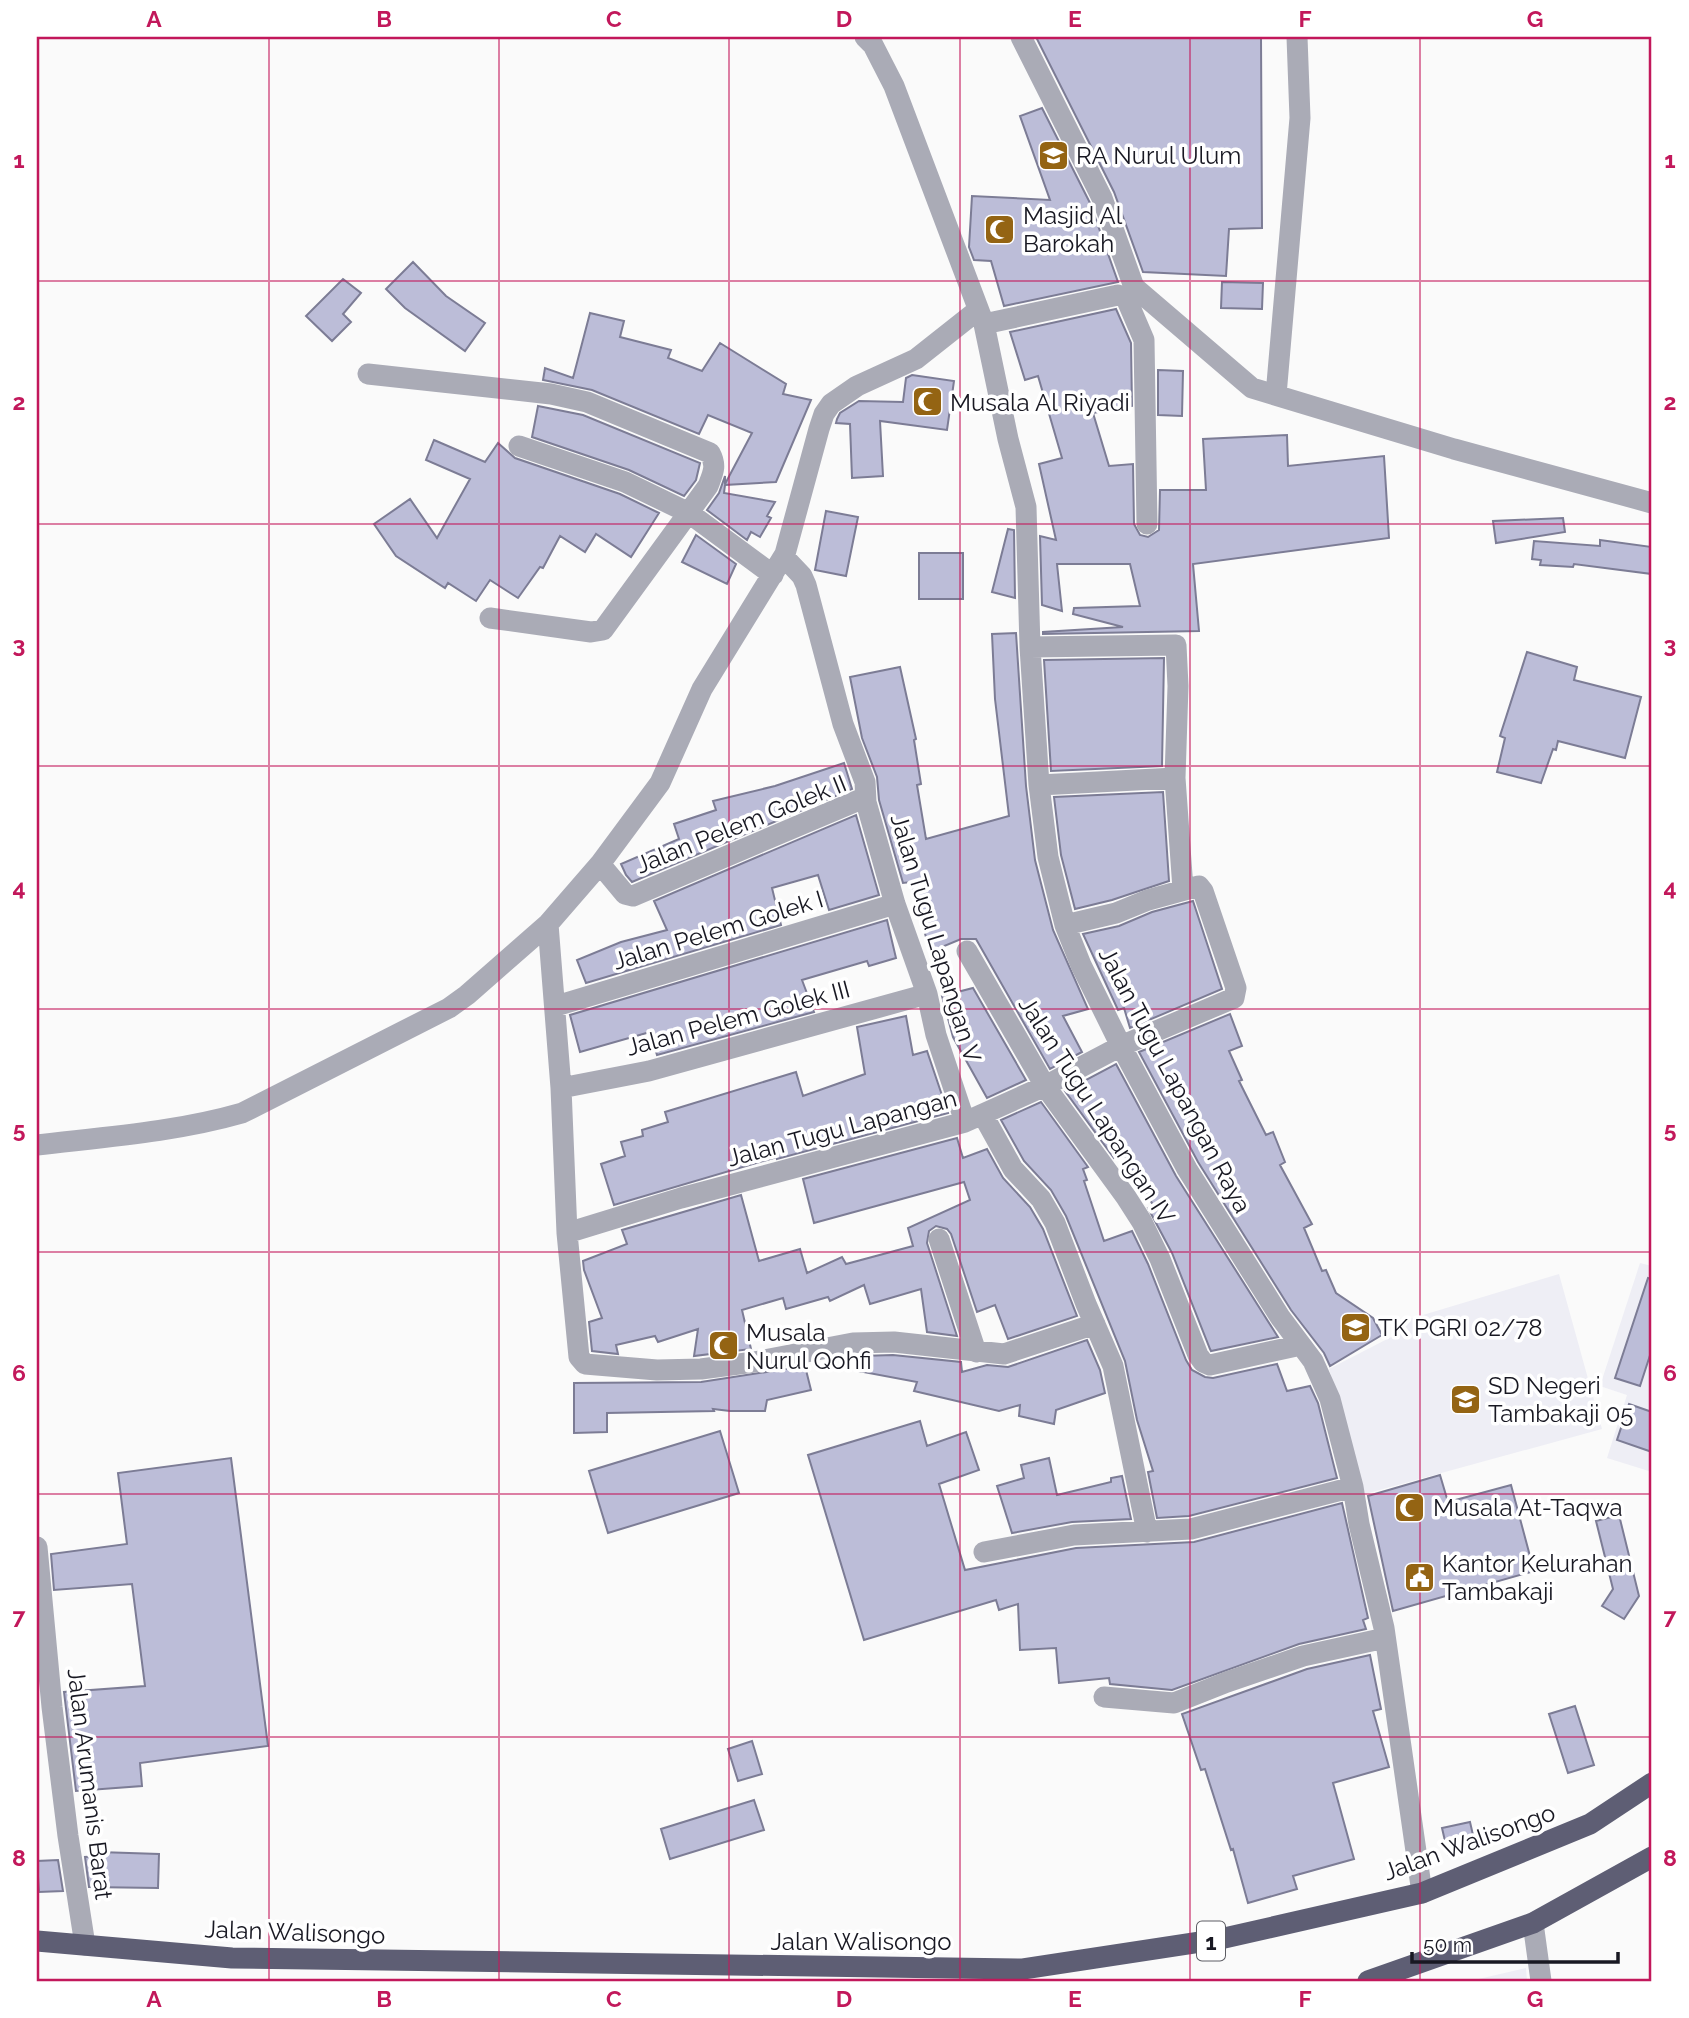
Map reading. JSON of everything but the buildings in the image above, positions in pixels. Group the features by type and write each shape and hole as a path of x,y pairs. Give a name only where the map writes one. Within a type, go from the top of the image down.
{"highway":[{"name":"Jalan Walisongo","path":"37,1941 232,1958 633,1973 1023,1969 1220,1939 1422,1893 1590,1824 1652,1783"},
{"path":"1368,1981 1533,1923 1652,1857"}],"street":[{"name":"Jalan Tugu Lapangan Raya","path":"865,37 873,45 894,86 981,317 1026,508 1030,647 1040,785 1048,857 1065,925 1081,965 1121,1046 1187,1169 1280,1317 1313,1361 1330,1399 1353,1487 1385,1638 1422,1893"},
{"path":"1021,37 1102,198 1134,287 1252,388 1454,449 1652,503"},
{"path":"1276,395 1300,118 1297,37"},
{"path":"37,1144 132,1133 242,1113 449,1008 548,924 600,864 660,783 702,689 778,566 793,531 824,414 831,404 857,386 916,359 981,317 1118,295 1126,298 1144,340 1147,524"},
{"path":"368,374 551,394 587,402 710,453 715,470 708,485 603,629 591,632 490,618"},
{"path":"519,446 625,482 689,513 778,566"},
{"name":"Jalan Tugu Lapangan V","path":"778,566 802,576 806,585 843,724 865,782 868,806 895,904 927,994 936,1035 974,1118 1046,1207 1113,1366 1147,1532"},
{"path":"1030,647 1176,645 1178,686 1175,778 1182,889 1116,913 1065,925"},
{"path":"1040,785 1175,778"},
{"name":"Jalan Pelem Golek II","path":"600,864 625,894 633,896 859,800 868,806"},
{"name":"Jalan Tugu Lapangan","path":"567,1233 681,1198 974,1118 1045,1086 1121,1046 1234,998 1236,989 1201,888 1194,886 1182,889"},
{"name":"Jalan Pelem Golek I","path":"556,1006 895,904"},
{"path":"548,924 556,1006 567,1233 579,1357 585,1364 657,1370 701,1369 853,1343 894,1342 1004,1354 1095,1324"},
{"name":"Jalan Tugu Lapangan IV","path":"967,951 1045,1086 1142,1222 1203,1362 1210,1365 1301,1345"},
{"name":"Jalan Pelem Golek III","path":"561,1088 649,1071 927,994"},
{"path":"939,1239 976,1353"},
{"path":"984,1552 1068,1536 1191,1529 1353,1487"},
{"name":"Jalan Arumanis Barat","path":"37,1547 52,1707 85,1945"},
{"path":"1104,1697 1174,1703 1303,1656 1385,1638"},
{"path":"1533,1923 1541,1981"}],"shaded area":[{"path":"1640,1263 1652,1266 1652,1472 1607,1458 1627,1395 1600,1386"},
{"name":"SD Negeri Tambakaji 05","path":"1559,1274 1602,1429 1365,1494 1329,1369 1395,1335 1393,1324"},
{"path":"1526,1968 1527,1981 1470,1981"}],"place":[{"name":"RA Nurul Ulum","path":"1053,155"},
{"name":"Masjid Al Barokah","path":"1000,229"},
{"name":"Musala Al Riyadi","path":"927,402"},
{"name":"TK PGRI 02/78","path":"1355,1327"},
{"name":"Musala Nurul Qohfi","path":"723,1346"},
{"name":"SD Negeri Tambakaji 05","path":"1465,1399"},
{"name":"Musala At-Taqwa","path":"1410,1507"},
{"name":"Kantor Kelurahan Tambakaji","path":"1419,1577"}]}
